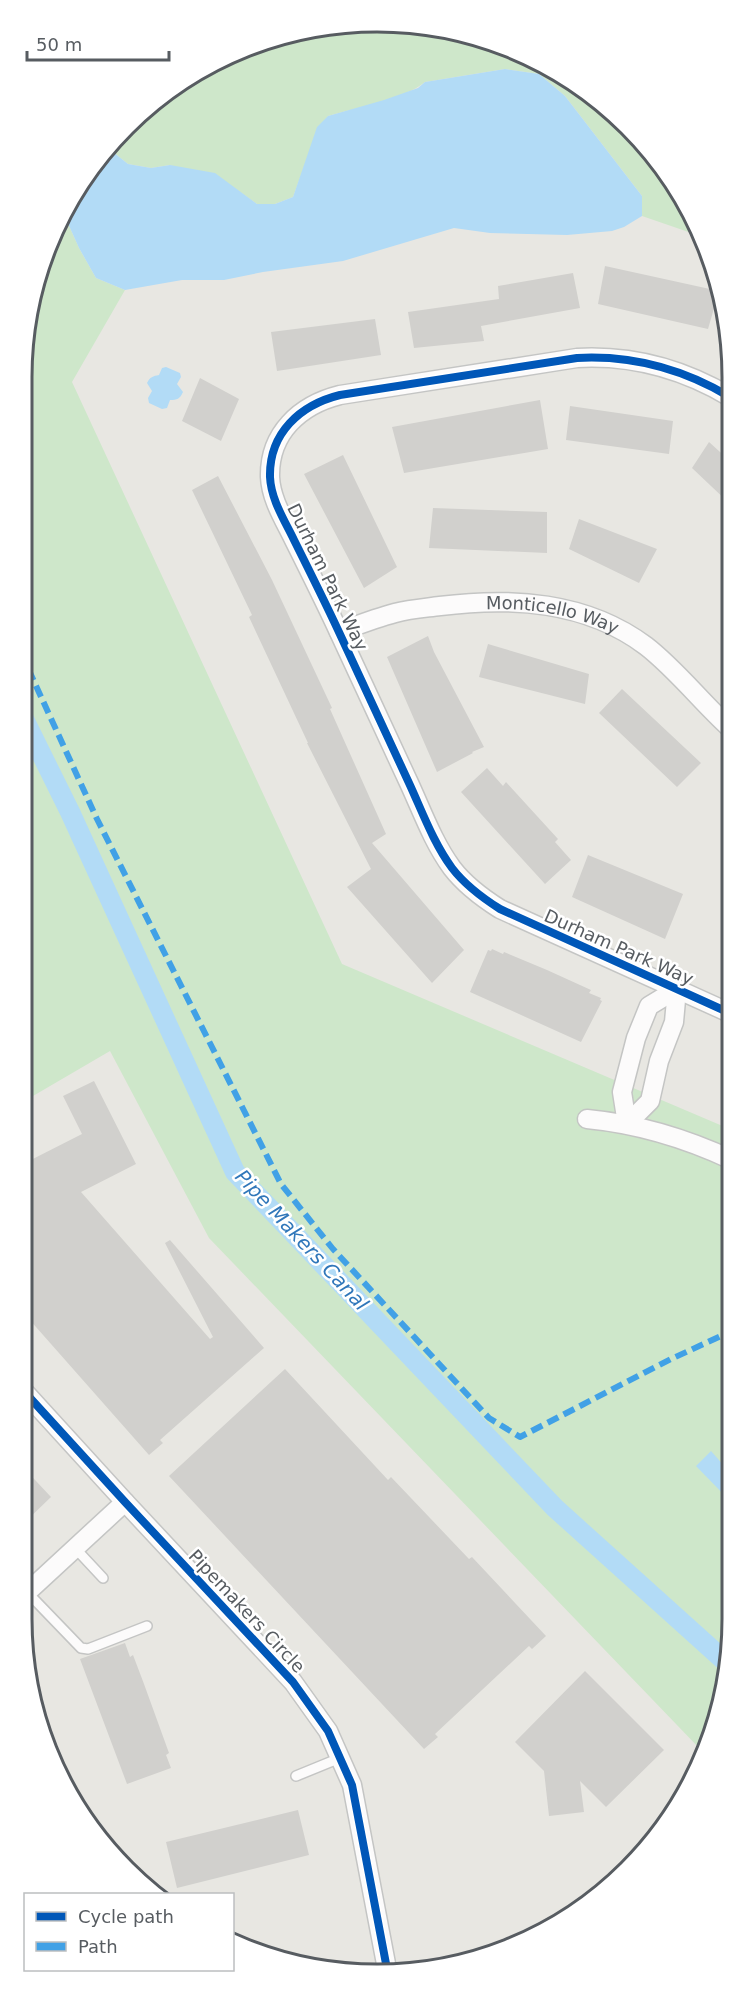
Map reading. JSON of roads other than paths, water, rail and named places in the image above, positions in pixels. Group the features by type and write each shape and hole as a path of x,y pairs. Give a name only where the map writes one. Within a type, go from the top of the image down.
{"street":[{"name":"Durham Park Way","path":"722,394 696,379 662,367 627,359 593,357 340,395 305,408 282,432 273,454 270,478 276,502 432,833 462,881 500,909 722,1009"},
{"name":"Monticello Way","path":"339,632 397,612 464,603 513,601 565,609 610,625 645,646 722,720"},
{"name":"Durham Park Way","path":"627,1124 622,1092 629,1062 649,1006 677,989"},
{"name":"Durham Park Way","path":"627,1124 650,1101 657,1070 674,1022 677,989"},
{"path":"629,1062 657,1070"},
{"path":"588,1119 627,1124 667,1134 722,1156"},
{"name":"Pipemakers Circle","path":"32,1400 293,1682 328,1731 352,1785 386,1964"},
{"path":"32,1588 125,1502"}],"lane":[{"path":"75,1548 103,1578"},
{"path":"32,1602 81,1648 88,1649 147,1626"},
{"path":"296,1776 340,1758"}],"water":[{"path":"505,69 539,74 565,96 642,196 642,216 612,231 567,235 490,233 454,228 343,261 224,280 182,280 125,290 96,278 68,223 90,185 114,153 128,164 151,168 170,165 215,173 257,204 275,204 293,197 317,127 328,116 384,100 418,88 425,82"},
{"path":"166,367 180,373 181,377 177,384 183,392 178,399 170,400 167,408 162,409 149,403 148,398 152,391 147,383 152,377 159,375 162,368"},
{"path":"711,1451 722,1464 722,1493 696,1466"}],"waterway":[{"name":"Pipe Makers Canal","path":"32,735 70,812 235,1172 555,1508 721,1657"}]}
